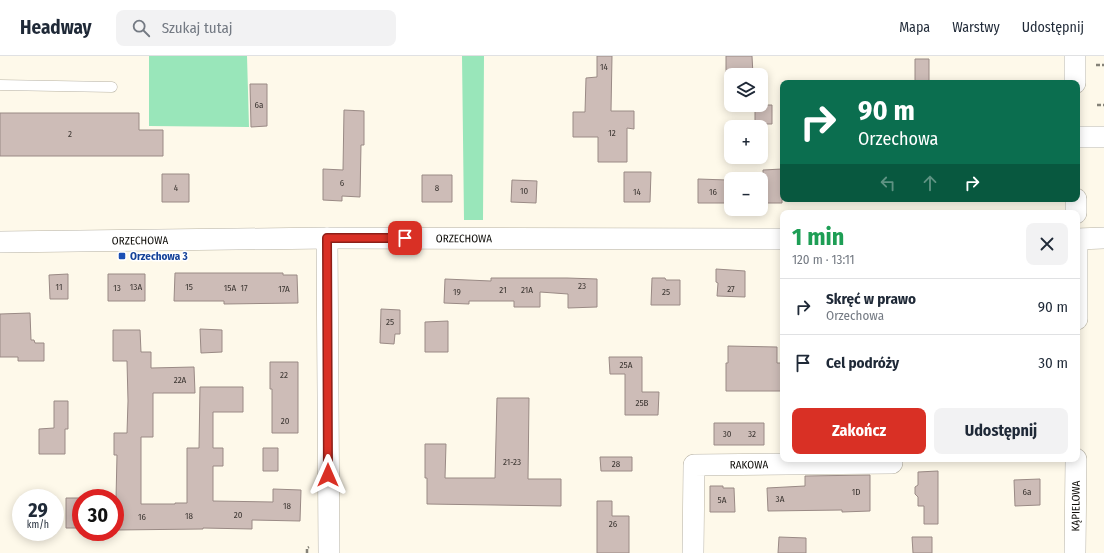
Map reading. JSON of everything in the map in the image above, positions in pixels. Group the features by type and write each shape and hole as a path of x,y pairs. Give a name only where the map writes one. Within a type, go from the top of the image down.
{"street":[{"path":"1075,56 1075,80"},
{"path":"1080,137 1104,136"},
{"path":"327,238 329,553"},
{"name":"ORZECHOWA","path":"0,242 327,238 780,239"},
{"path":"1080,239 1104,238"},
{"name":"KĄPIELOWA","path":"1075,553 1076,462"},
{"name":"RAKOWA","path":"693,553 694,465 892,463"}],"lane":[{"path":"0,85 112,87"}],"path":[{"path":"1096,65 1104,64"},
{"path":"1097,105 1104,105"}],"green space":[{"path":"149,56 247,56 249,127 149,126"},
{"path":"462,56 484,56 483,220 464,220"}],"building":[{"path":"597,56 612,56 611,111 634,111 634,129 627,128 627,162 598,162 598,137 573,137 573,112 585,112 586,78 597,77"},
{"path":"726,56 752,56 753,68 726,68"},
{"path":"915,59 929,59 929,80 915,80"},
{"path":"250,84 267,84 267,126 251,127"},
{"path":"768,105 772,105 772,124 768,124 768,120 755,120 755,112 768,112"},
{"path":"344,110 364,111 364,145 361,145 360,197 342,196 342,201 323,200 323,169 343,170"},
{"path":"0,113 139,113 139,130 163,130 163,156 0,156"},
{"path":"780,169 780,202 782,203 768,203 768,172 763,172 763,170"},
{"path":"624,172 651,172 650,202 624,202"},
{"path":"162,174 189,174 189,202 162,202"},
{"path":"422,175 452,175 452,202 422,202"},
{"path":"698,179 724,180 724,203 698,203"},
{"path":"512,180 537,181 536,203 511,202"},
{"path":"716,269 745,271 745,297 717,296 718,283 716,282"},
{"path":"175,273 283,273 283,275 297,275 298,303 224,304 224,301 174,301"},
{"path":"68,274 68,299 50,299 49,275"},
{"path":"108,274 145,274 145,301 108,301"},
{"path":"491,278 597,279 597,307 568,308 568,294 540,292 540,307 514,307 514,301 469,301 469,304 444,303 445,279 491,281"},
{"path":"652,278 680,280 680,305 651,305"},
{"path":"381,309 400,310 400,334 395,334 394,344 380,343"},
{"path":"30,313 31,340 34,340 35,343 44,343 44,361 18,361 18,357 0,357 0,314"},
{"path":"448,321 448,352 425,352 425,322"},
{"path":"200,329 222,330 222,352 201,353"},
{"path":"113,330 140,330 141,352 151,352 151,368 194,367 195,393 153,393 153,437 141,437 141,504 187,503 187,448 199,448 200,387 243,387 243,412 213,412 213,448 223,448 223,466 213,466 213,501 273,502 273,489 301,490 300,521 252,520 252,529 203,528 124,530 124,489 116,489 117,455 114,455 114,433 127,433 127,361 113,361"},
{"path":"728,346 777,347 777,363 780,363 780,391 726,391 726,363 728,363"},
{"path":"609,357 642,357 642,392 659,392 658,415 625,415 625,374 610,374"},
{"path":"270,362 298,362 298,433 272,433 272,389 270,389"},
{"path":"497,398 529,398 528,479 561,479 561,506 427,504 425,444 446,444 445,478 495,478"},
{"path":"54,401 68,401 68,429 65,429 65,454 39,454 39,429 54,428"},
{"path":"714,423 764,423 764,445 714,445"},
{"path":"263,448 278,448 278,471 263,471"},
{"path":"600,457 632,457 632,471 601,471"},
{"path":"938,471 938,524 924,524 924,506 918,506 918,497 915,494 915,487 918,485 918,472"},
{"path":"870,475 870,511 768,511 767,488 805,486 805,476"},
{"path":"1040,479 1040,505 1015,506 1014,480"},
{"path":"710,486 734,488 735,512 710,512"},
{"path":"66,498 72,498 72,528 66,528"},
{"path":"597,501 612,501 612,516 629,516 629,553 597,553"},
{"path":"779,537 806,538 806,553 778,553"},
{"path":"912,537 932,537 932,553 913,553"}],"place":[{"name":"Orzechowa 3","path":"122,256"}],"route":[{"path":"328,475 327,238 405,238"}]}
